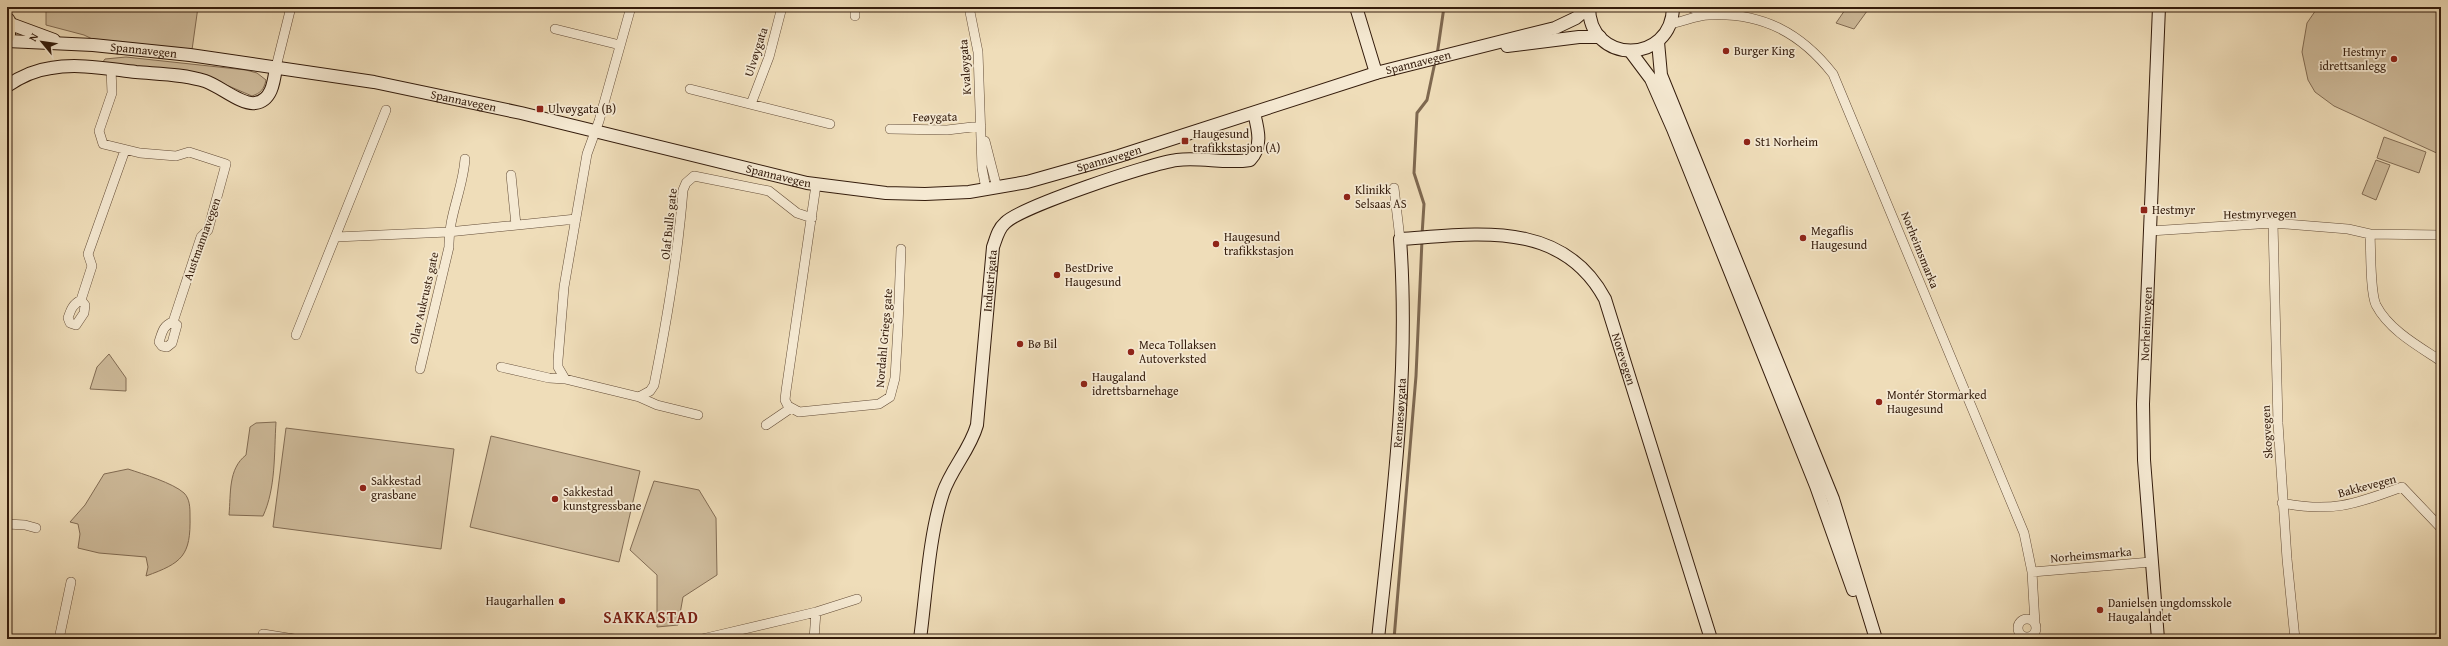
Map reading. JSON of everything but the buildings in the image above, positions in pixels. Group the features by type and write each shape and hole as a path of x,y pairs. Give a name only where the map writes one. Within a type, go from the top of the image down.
{"main road":[{"path":"1356,7 1376,73"},
{"path":"1484,46 1566,24 1589,7 1593,26 1600,37 1610,46 1630,51 1645,49 1658,42 1670,24 1673,7"},
{"name":"Norheimvegen","path":"2158,639 2155,583 2151,562 2144,460 2143,418 2159,7"},
{"name":"Spannavegen","path":"7,26 64,43"},
{"path":"1484,46 1499,47 1579,37 1600,37"},
{"name":"Spannavegen","path":"7,41 64,43 190,55 374,82 521,113 816,184 904,193 992,188 1027,182 1119,156 1376,73 1484,46"},
{"path":"1658,42 1661,75 1833,499 1876,639"},
{"path":"1630,51 1651,79 1673,129 1816,486 1848,573 1868,639"},
{"path":"7,86 22,77 52,67 111,69 196,79 219,86 242,100 253,103 264,100 268,95 276,67"},
{"name":"Industrigata","path":"920,639 940,505 949,479 973,439 977,424 993,247 998,233 1005,222 1027,210 1157,164 1185,159 1239,162 1250,160 1257,150 1259,141 1254,113"},
{"name":"Norevegen","path":"1400,239 1506,235 1531,239 1566,254 1594,281 1611,313 1710,639"},
{"name":"Rennesøygata","path":"1378,639 1402,398 1404,293 1400,239"}],"street":[{"path":"276,67 291,7"},
{"path":"565,379 558,367 564,287 587,154 595,132 631,7"},
{"name":"Ulvøygata","path":"751,104 769,57 782,7"},
{"name":"Kvaløygata","path":"969,7 978,52 981,126 992,188"},
{"name":"Norheimsmarka","path":"1690,7 1707,15"},
{"name":"Norheimsmarka","path":"1670,24 1707,15 1756,19 1776,26 1808,45 1833,74 2024,533 2032,572 2035,624"},
{"path":"555,29 620,45"},
{"name":"Austmannavegen","path":"111,69 112,93 99,131 103,144 125,150 176,156 190,152 226,164 208,230 201,237 173,322"},
{"path":"690,88 830,124"},
{"path":"296,335 386,110"},
{"name":"Feøygata","path":"890,129 947,130 981,126"},
{"path":"81,300 92,266 88,254 125,150"},
{"name":"Olav Aukrusts gate","path":"420,369 449,247 448,232 464,173 465,159"},
{"path":"511,175 516,225"},
{"name":"Olaf Bulls gate","path":"639,397 650,391 654,385 671,300 679,244 684,190 689,179 694,176 701,176 769,191 797,213 812,218"},
{"path":"766,425 791,408 785,400 786,391 816,184"},
{"name":"Rennesøygata","path":"1394,188 1400,239"},
{"path":"336,237 448,232 576,219"},
{"name":"Hestmyrvegen","path":"2150,231 2273,223 2348,229 2370,234 2407,233 2441,235"},
{"name":"Skogvegen","path":"2273,223 2273,294 2282,503 2296,639"},
{"path":"2370,234 2375,304 2391,325 2415,344 2441,361"},
{"name":"Nordahl Griegs gate","path":"791,408 799,412 879,404 890,397 893,390 898,334 901,249"},
{"path":"501,367 549,378 565,379 639,397 657,405 698,415"},
{"name":"Bakkevegen","path":"2282,503 2311,509 2344,506 2402,486 2441,528"},
{"path":"7,524 25,525 36,528"},
{"name":"Norheimsmarka","path":"2032,572 2151,562"},
{"path":"59,639 71,582"},
{"path":"702,639 735,635 857,600"},
{"path":"814,639 816,612"},
{"path":"263,634 294,639"}],"shaded area":[{"path":"46,7 198,7 191,57 189,61 117,51 84,35 46,25"},
{"path":"1847,7 1870,7 1854,29 1836,23"},
{"name":"Hestmyr idrettsanlegg","path":"2318,7 2430,7 2441,12 2441,155 2334,106 2315,92 2308,80 2302,52 2307,23"},
{"path":"126,57 246,70 257,73 266,80 262,90 258,94 252,96 203,75 102,63 105,59"},
{"path":"2384,137 2426,152 2419,173 2377,158"},
{"path":"2376,160 2390,165 2376,200 2362,194"},
{"path":"109,354 126,378 126,391 90,389 97,367"},
{"path":"276,422 272,482 263,516 229,515 233,474 240,461 246,455 250,427 256,423"},
{"name":"Sakkestad grasbane","path":"286,428 454,449 441,549 273,527"},
{"name":"Sakkestad kunstgressbane","path":"491,436 640,471 619,562 470,527"},
{"path":"128,469 158,479 179,489 186,495 189,504 189,540 182,556 168,567 146,576 148,567 146,557 99,553 78,548 80,534 78,524 70,522 85,505 104,474"},
{"path":"654,481 699,490 716,518 717,575 683,597 678,625 657,627 657,575 630,550"}],"waterway":[{"path":"1437,55 1444,7"},
{"path":"1422,235 1424,204 1414,173 1417,113 1427,100 1435,62"},
{"path":"1394,639 1416,376 1422,240"}],"place":[{"name":"Burger King","path":"1726,51"},
{"name":"Hestmyr idrettsanlegg","path":"2394,59"},
{"name":"Ulvøygata (B)","path":"540,109"},
{"name":"Haugesund trafikkstasjon (A)","path":"1185,141"},
{"name":"St1 Norheim","path":"1747,142"},
{"name":"Klinikk Selsaas AS","path":"1347,197"},
{"name":"Hestmyr","path":"2144,210"},
{"name":"Megaflis Haugesund","path":"1803,238"},
{"name":"Haugesund trafikkstasjon","path":"1216,244"},
{"name":"BestDrive Haugesund","path":"1057,275"},
{"name":"Bø Bil","path":"1020,344"},
{"name":"Meca Tollaksen Autoverksted","path":"1131,352"},
{"name":"Haugaland idrettsbarnehage","path":"1084,384"},
{"name":"Montér Stormarked Haugesund","path":"1879,402"},
{"name":"Sakkestad grasbane","path":"363,488"},
{"name":"Sakkestad kunstgressbane","path":"555,499"},
{"name":"Haugarhallen","path":"562,601"},
{"name":"Danielsen ungdomsskole Haugalandet","path":"2100,610"}],"district":[{"name":"SAKKASTAD","path":"651,617"}]}
